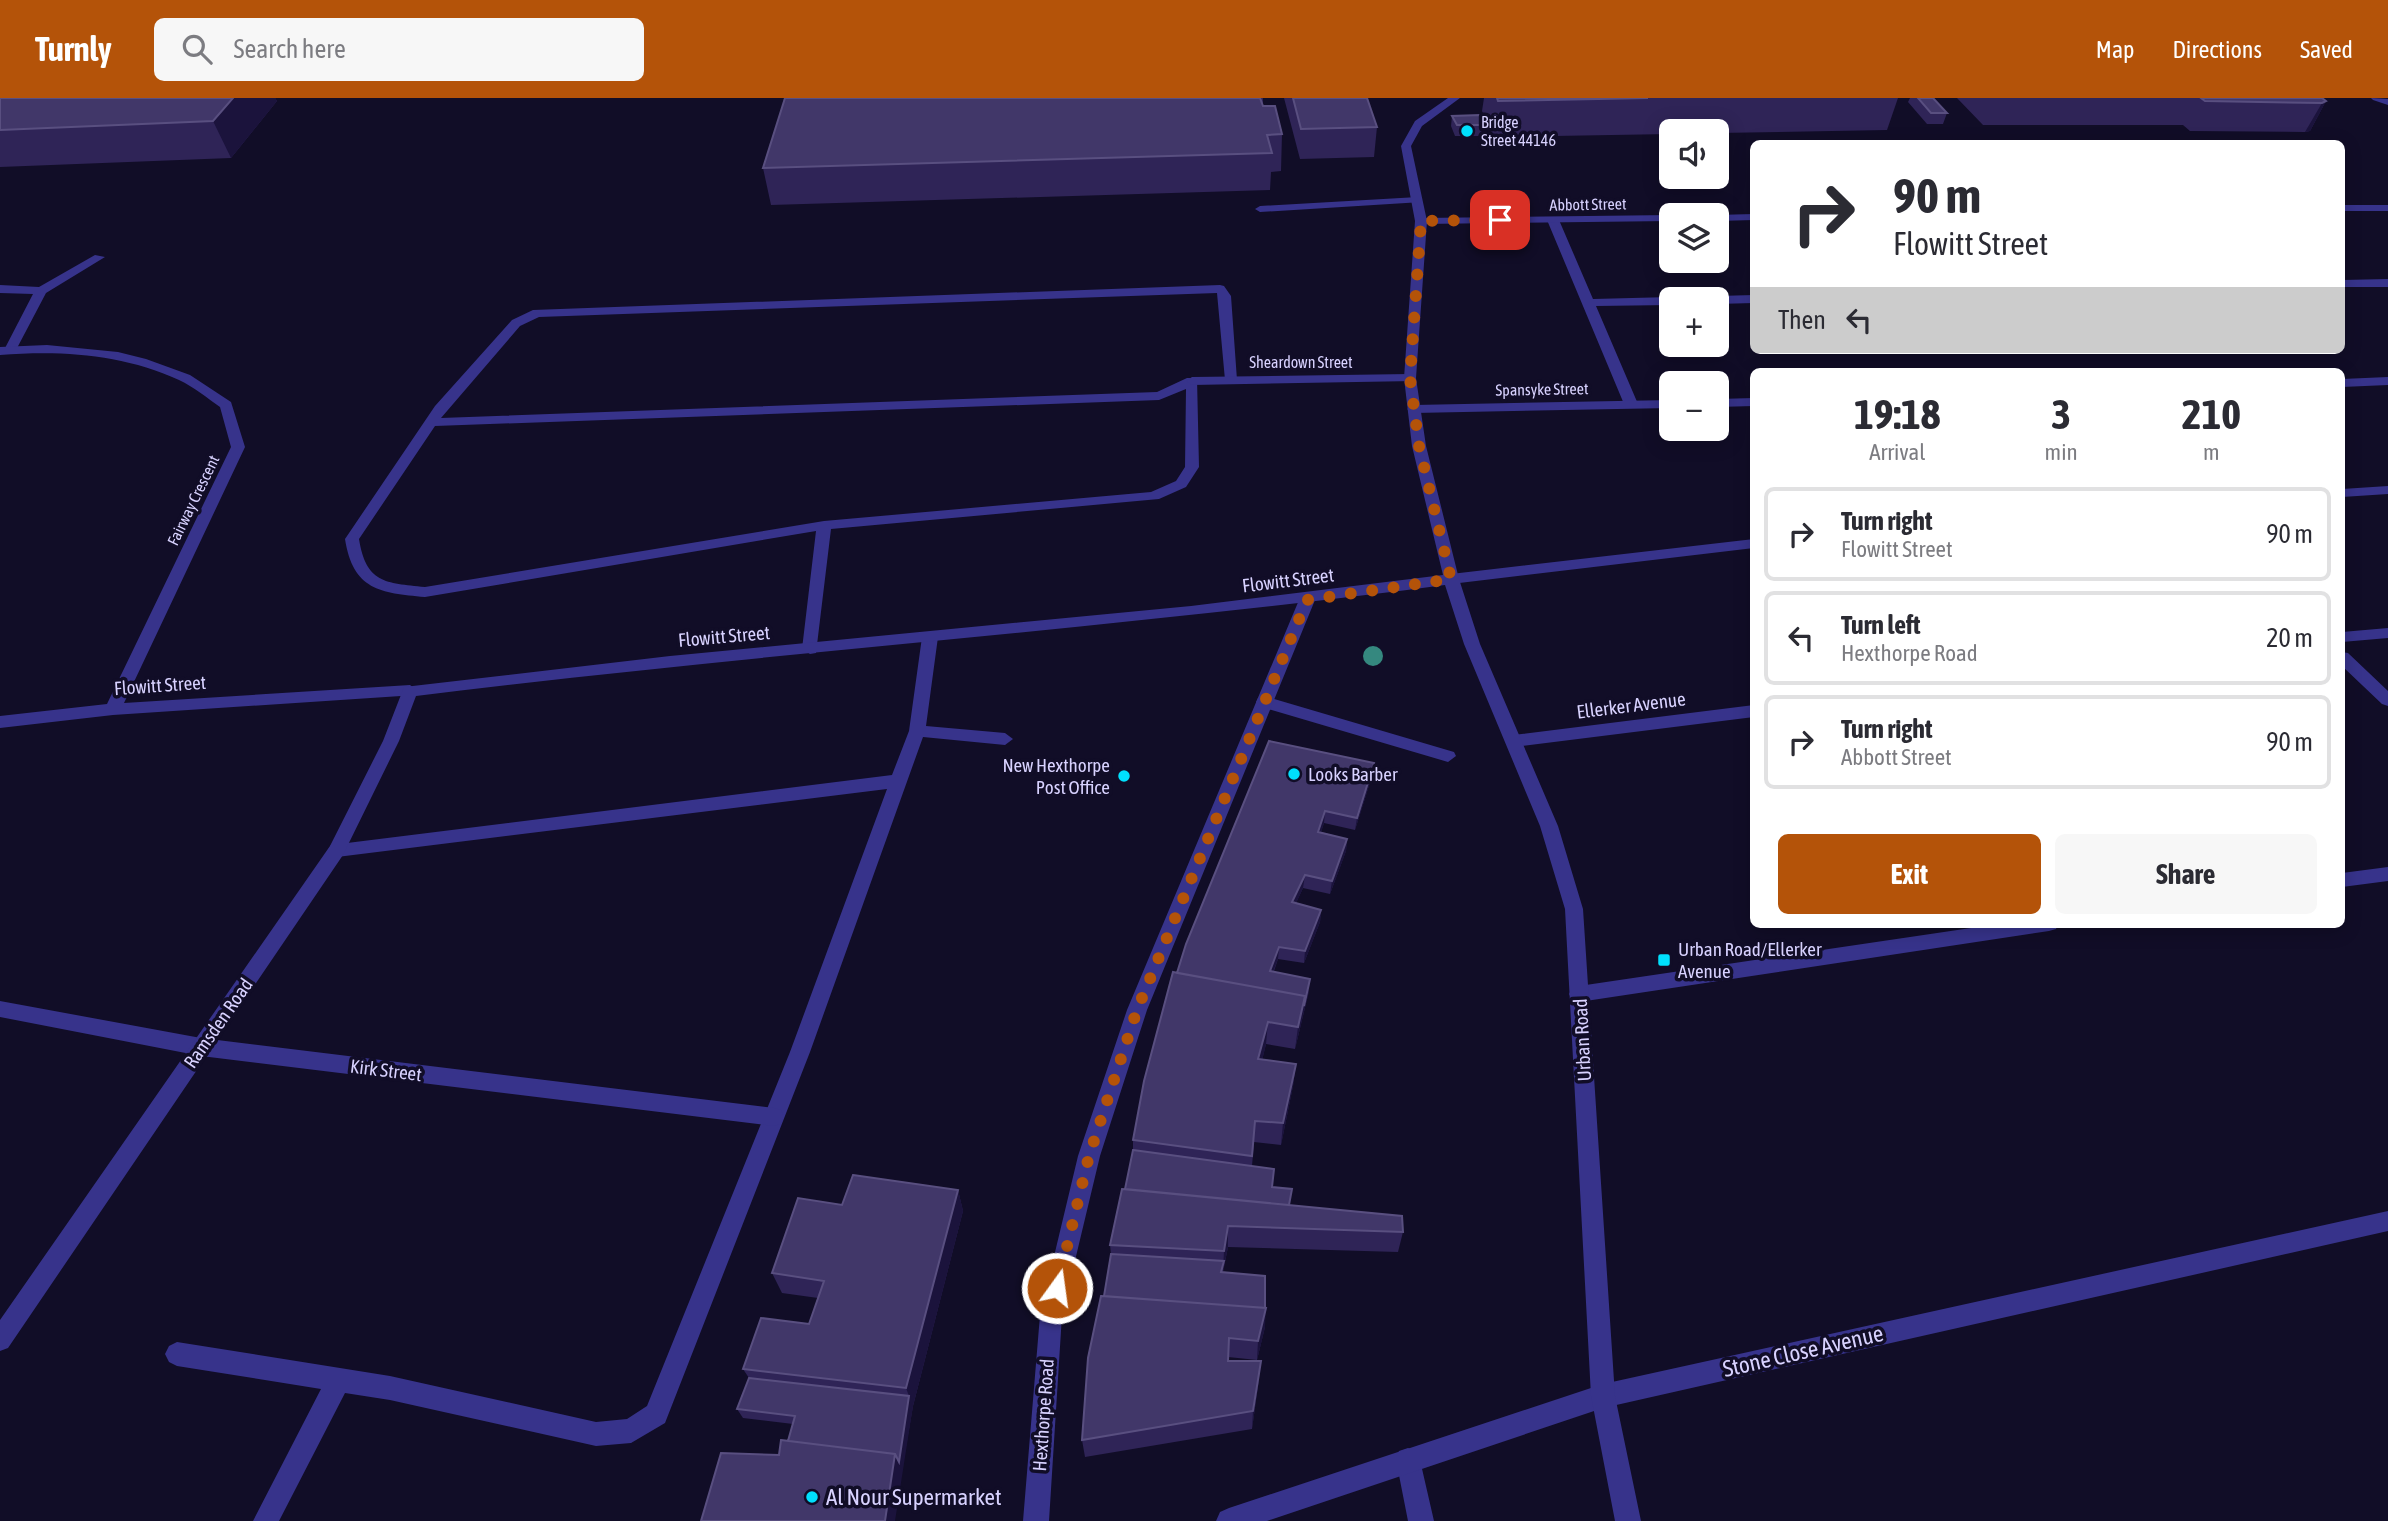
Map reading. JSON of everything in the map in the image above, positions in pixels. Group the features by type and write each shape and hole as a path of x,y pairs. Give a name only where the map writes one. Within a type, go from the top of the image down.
{"street":[{"path":"1451,579 1419,446 1410,378 1421,221 1406,146 1409,135 1431,112 1455,98"},
{"path":"2376,98 2388,102"},
{"path":"1260,209 1418,200"},
{"path":"2345,208 2388,208"},
{"path":"1729,218 1750,217"},
{"name":"Abbott Street","path":"1421,221 1659,218"},
{"path":"1553,220 1630,404"},
{"path":"5,350 41,291 99,257"},
{"path":"2345,284 2388,283"},
{"path":"0,289 41,291"},
{"path":"431,422 1159,396 1192,382 1192,467 1181,484 1154,496 824,525 425,592 390,589 364,577 354,561 352,539 431,422 516,323 537,313 561,310 1220,289 1225,296 1231,380"},
{"path":"1729,300 1750,299"},
{"path":"1588,303 1659,301"},
{"name":"Fairway Crescent","path":"5,350 35,348 116,355 185,378 226,405 238,447 113,709"},
{"name":"Sheardown Street","path":"1192,382 1410,378"},
{"path":"2345,383 2388,381"},
{"path":"1729,402 1750,402"},
{"name":"Spansyke Street","path":"1415,410 1659,404"},
{"path":"2345,493 2388,490"},
{"path":"810,649 824,525"},
{"name":"Flowitt Street","path":"0,722 113,709 410,691 558,671 1307,600 1451,579 1750,543"},
{"name":"Urban Road","path":"1451,579 1472,645 1549,826 1574,909 1603,1396 1628,1521"},
{"name":"Hexthorpe Road","path":"1036,1521 1051,1315 1089,1156 1137,1010 1307,600"},
{"path":"2345,637 2388,633"},
{"path":"177,1354 390,1388 596,1434 631,1432 656,1414 800,1052 916,731 930,637"},
{"path":"2345,660 2388,701"},
{"name":"Ramsden Road","path":"0,1340 337,849 391,741 410,691"},
{"path":"1264,702 1448,756"},
{"name":"Ellerker Avenue","path":"1513,741 1750,711"},
{"path":"916,731 1005,739"},
{"path":"337,849 898,781"},
{"path":"2345,880 2388,874"},
{"path":"1579,994 2022,928"},
{"name":"Kirk Street","path":"0,1009 201,1047 774,1117"},
{"name":"Stone Close Avenue","path":"1229,1521 1603,1396 2388,1221"},
{"path":"266,1521 338,1381"},
{"path":"1408,1461 1422,1521"}],"building":[{"path":"0,98 233,98 213,121 0,130"},
{"path":"785,98 1260,98 1263,106 1275,106 1282,134 1267,135 1272,153 763,168"},
{"path":"1293,98 1367,98 1377,127 1301,129"},
{"path":"1497,98 1648,98 1498,101"},
{"path":"1918,98 1933,98 1947,113 1931,113"},
{"path":"2201,98 2322,98 2326,101 2205,101"},
{"path":"1480,115 1485,125 1457,125 1452,116"},
{"path":"1269,741 1374,763 1357,818 1325,811 1318,832 1347,839 1332,881 1305,875 1292,902 1321,910 1305,951 1279,947 1270,971 1310,979 1304,1006 1305,996 1177,973 1186,944"},
{"path":"1173,972 1305,996 1298,1027 1268,1022 1258,1059 1296,1064 1283,1123 1255,1121 1252,1156 1133,1140 1144,1081"},
{"path":"1133,1150 1274,1169 1272,1187 1292,1189 1289,1205 1125,1189"},
{"path":"853,1175 958,1190 906,1388 743,1369 761,1318 809,1324 824,1281 772,1273 798,1198 842,1205"},
{"path":"1122,1189 1402,1216 1403,1232 1228,1226 1224,1251 1110,1245"},
{"path":"1111,1254 1224,1261 1221,1272 1265,1276 1265,1308 1104,1296"},
{"path":"1101,1296 1266,1308 1258,1341 1229,1338 1228,1361 1261,1361 1253,1411 1082,1440 1088,1358"},
{"path":"749,1378 909,1396 899,1462 895,1454 788,1441 795,1416 737,1409"},
{"name":"Al Nour Supermarket","path":"781,1440 895,1454 885,1521 701,1521 721,1453 779,1455"}],"place":[{"name":"Bridge Street 44146","path":"1467,131"},
{"name":"Looks Barber","path":"1294,774"},
{"name":"New Hexthorpe Post Office","path":"1124,776"},
{"name":"Urban Road/Ellerker Avenue","path":"1664,960"},
{"name":"Al Nour Supermarket","path":"812,1497"}],"route":[{"path":"1057,1288 1089,1156 1137,1010 1307,600 1451,579 1419,446 1410,378 1416,329 1421,221 1500,220"}]}
